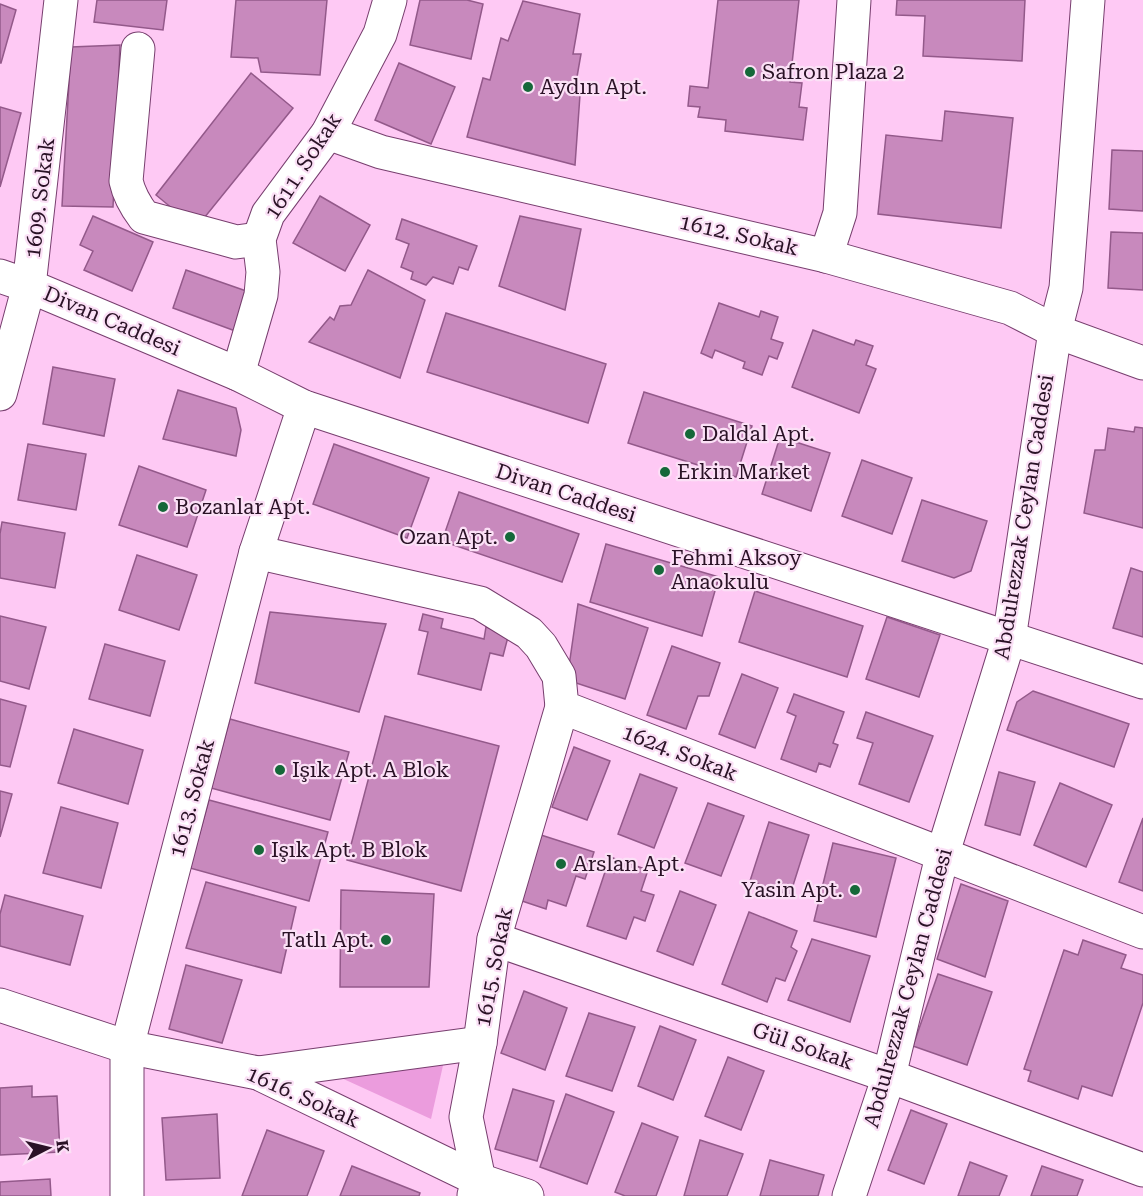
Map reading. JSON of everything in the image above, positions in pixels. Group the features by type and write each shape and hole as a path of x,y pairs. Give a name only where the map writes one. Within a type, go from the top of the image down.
{"street":[{"name":"1609. Sokak","path":"0,394 15,281 61,0"},
{"name":"1611. Sokak","path":"238,374 261,295 263,272 259,239 268,214 328,133 380,34 390,0"},
{"path":"826,255 840,213 854,0"},
{"name":"Abdulrezzak Ceylan Caddesi","path":"849,1196 889,1076 942,856 1009,639 1055,331 1066,288 1088,0"},
{"path":"138,49 126,181 137,208 144,217 236,242 259,239"},
{"name":"1612. Sokak","path":"328,133 381,152 826,255 1010,308 1055,331 1143,363"},
{"name":"Divan Caddesi","path":"15,281 238,374 304,407 1143,682"},
{"name":"1613. Sokak","path":"127,1196 127,1047 256,552 304,407"},
{"path":"256,552 480,603 529,633 541,646 559,676 562,707"},
{"name":"1624. Sokak","path":"562,707 1143,933"},
{"name":"1615. Sokak","path":"476,1188 466,1117 480,1043 494,939 562,707"},
{"name":"Gül Sokak","path":"494,939 889,1076 1143,1170"},
{"name":"1616. Sokak","path":"0,1005 127,1047 258,1073 476,1188 527,1196"},
{"path":"258,1073 480,1043"}],"shaded area":[{"path":"444,1061 431,1119 337,1076"}],"building":[{"path":"97,0 167,0 163,30 94,22"},
{"path":"236,0 327,0 320,75 261,72 258,58 231,57"},
{"path":"420,0 467,0 483,4 471,59 410,45"},
{"name":"Safron Plaza 2","path":"718,0 799,0 790,82 802,83 799,107 807,108 803,140 725,131 726,120 698,117 700,107 688,106 690,86 708,88"},
{"path":"897,0 1025,0 1022,61 923,56 925,16 896,15"},
{"name":"Aydın Apt.","path":"523,1 580,14 573,54 581,54 574,94 580,95 575,165 467,137 483,78 490,80 501,38 508,41"},
{"path":"0,4 16,10 1,63 0,63"},
{"path":"120,45 113,207 62,206 71,47"},
{"path":"399,63 455,87 431,144 375,120"},
{"path":"251,73 293,108 196,228 156,195"},
{"path":"0,107 21,113 0,187"},
{"path":"945,111 1013,118 1001,228 878,214 886,135 942,141"},
{"path":"1112,150 1143,151 1143,211 1109,209"},
{"path":"320,196 370,225 345,271 293,243"},
{"path":"93,216 153,242 132,291 84,270 93,251 80,245"},
{"path":"520,216 581,229 565,310 499,286"},
{"path":"402,219 477,246 468,270 459,267 453,284 433,277 426,285 411,279 413,272 401,267 409,244 396,239"},
{"path":"1111,232 1143,233 1143,290 1108,288"},
{"path":"186,270 252,293 238,332 173,308"},
{"path":"368,270 425,300 400,378 309,342 330,317 334,320 340,306 351,305"},
{"path":"719,303 759,317 761,311 778,317 771,339 783,343 777,359 769,356 762,375 743,368 745,362 715,350 712,358 701,353"},
{"path":"446,313 606,364 588,423 427,372"},
{"path":"813,330 854,345 856,340 873,346 866,365 876,369 859,413 792,387"},
{"path":"53,367 115,379 104,436 43,424"},
{"path":"178,390 236,408 241,430 236,456 163,439"},
{"name":"Daldal Apt.","path":"644,392 752,426 736,477 628,443"},
{"path":"1135,427 1143,428 1143,528 1084,513 1095,450 1105,450 1108,428 1134,432"},
{"path":"780,437 830,453 811,511 762,494"},
{"path":"28,444 86,454 76,510 18,500"},
{"path":"334,444 429,478 407,538 313,504"},
{"path":"862,460 912,478 892,534 842,516"},
{"name":"Bozanlar Apt.","path":"139,466 206,490 187,547 119,525"},
{"name":"Ozan Apt.","path":"459,492 579,534 562,582 442,541"},
{"path":"922,500 987,521 971,571 954,578 902,561"},
{"path":"2,522 65,533 55,588 0,578"},
{"path":"606,544 719,577 702,636 590,602"},
{"path":"137,555 197,575 179,630 119,610"},
{"path":"1131,568 1143,572 1143,637 1113,628"},
{"path":"755,591 863,626 847,677 739,642"},
{"path":"578,604 648,628 625,699 567,680"},
{"path":"270,612 386,624 359,712 255,683"},
{"path":"423,614 443,619 441,628 484,639 486,627 509,633 503,656 490,653 481,690 418,674 428,632 419,630"},
{"path":"0,616 46,627 29,689 0,681"},
{"path":"887,617 940,635 919,697 866,679"},
{"path":"105,644 165,661 150,716 89,699"},
{"path":"672,646 720,663 709,696 698,696 686,729 647,715"},
{"path":"742,674 778,688 755,748 719,734"},
{"path":"1033,691 1129,724 1114,767 1007,730 1017,702"},
{"path":"794,694 844,712 833,743 838,745 830,767 819,763 816,772 781,759 796,716 787,712"},
{"path":"0,699 26,706 10,767 0,765"},
{"path":"866,712 933,736 909,802 859,784 873,743 857,738"},
{"path":"385,716 499,746 461,891 347,860"},
{"name":"Işık Apt. A Blok","path":"230,719 349,752 330,820 211,788"},
{"path":"74,729 143,750 128,804 58,783"},
{"path":"574,747 610,761 587,820 552,807"},
{"path":"999,772 1035,782 1020,835 985,825"},
{"path":"640,774 677,788 654,848 618,834"},
{"path":"1060,783 1112,805 1086,867 1034,845"},
{"path":"0,791 12,794 0,837"},
{"name":"Işık Apt. B Blok","path":"209,800 328,832 309,901 190,868"},
{"path":"708,803 744,816 721,876 685,863"},
{"path":"61,807 118,823 101,888 43,873"},
{"path":"1143,818 1143,891 1119,882"},
{"path":"769,822 809,835 790,895 750,881"},
{"name":"Arslan Apt.","path":"541,835 594,852 585,879 576,876 566,906 548,900 546,909 519,900"},
{"name":"Yasin Apt.","path":"833,843 896,858 876,937 814,921"},
{"path":"610,857 648,870 641,891 654,895 645,921 634,917 626,939 587,926"},
{"path":"206,882 296,907 281,973 186,948"},
{"path":"961,884 1008,901 985,977 937,959"},
{"name":"Tatlı Apt.","path":"341,890 434,894 429,987 340,987"},
{"path":"680,891 716,905 693,965 657,951"},
{"path":"5,895 83,916 70,965 0,946 0,914"},
{"path":"749,912 797,931 791,947 797,951 785,981 776,978 767,1002 722,984"},
{"path":"812,939 870,956 850,1022 788,1000"},
{"path":"1083,940 1126,955 1121,968 1143,975 1143,1003 1112,1096 1082,1086 1078,1099 1028,1081 1031,1071 1024,1069 1064,950 1078,955"},
{"path":"186,965 242,980 222,1043 169,1029"},
{"path":"938,974 992,992 967,1065 913,1046"},
{"path":"524,991 567,1008 545,1070 501,1053"},
{"path":"589,1013 635,1027 612,1091 566,1076"},
{"path":"660,1026 696,1040 673,1100 638,1086"},
{"path":"728,1057 764,1071 741,1130 705,1116"},
{"path":"32,1086 32,1097 57,1096 60,1152 0,1155 0,1088"},
{"path":"513,1089 554,1101 537,1161 495,1149"},
{"path":"566,1094 614,1112 587,1184 540,1167"},
{"path":"911,1110 947,1124 924,1184 888,1170"},
{"path":"217,1114 220,1178 166,1180 162,1118"},
{"path":"642,1123 678,1137 656,1196 625,1196 615,1192"},
{"path":"267,1130 324,1151 307,1196 242,1196"},
{"path":"700,1140 743,1154 727,1196 684,1196"},
{"path":"770,1160 824,1175 818,1196 760,1196"},
{"path":"970,1162 1007,1176 999,1196 958,1196"},
{"path":"352,1166 420,1193 419,1196 340,1196"},
{"path":"1042,1166 1083,1180 1077,1196 1031,1196"},
{"path":"50,1179 51,1196 0,1196 0,1182"}],"place":[{"name":"Safron Plaza 2","path":"750,72"},
{"name":"Aydın Apt.","path":"528,87"},
{"name":"Daldal Apt.","path":"690,434"},
{"name":"Erkin Market","path":"665,472"},
{"name":"Bozanlar Apt.","path":"163,507"},
{"name":"Ozan Apt.","path":"510,537"},
{"name":"Fehmi Aksoy Anaokulu","path":"659,570"},
{"name":"Işık Apt. A Blok","path":"280,770"},
{"name":"Işık Apt. B Blok","path":"259,850"},
{"name":"Arslan Apt.","path":"561,864"},
{"name":"Yasin Apt.","path":"855,890"},
{"name":"Tatlı Apt.","path":"386,940"}]}
